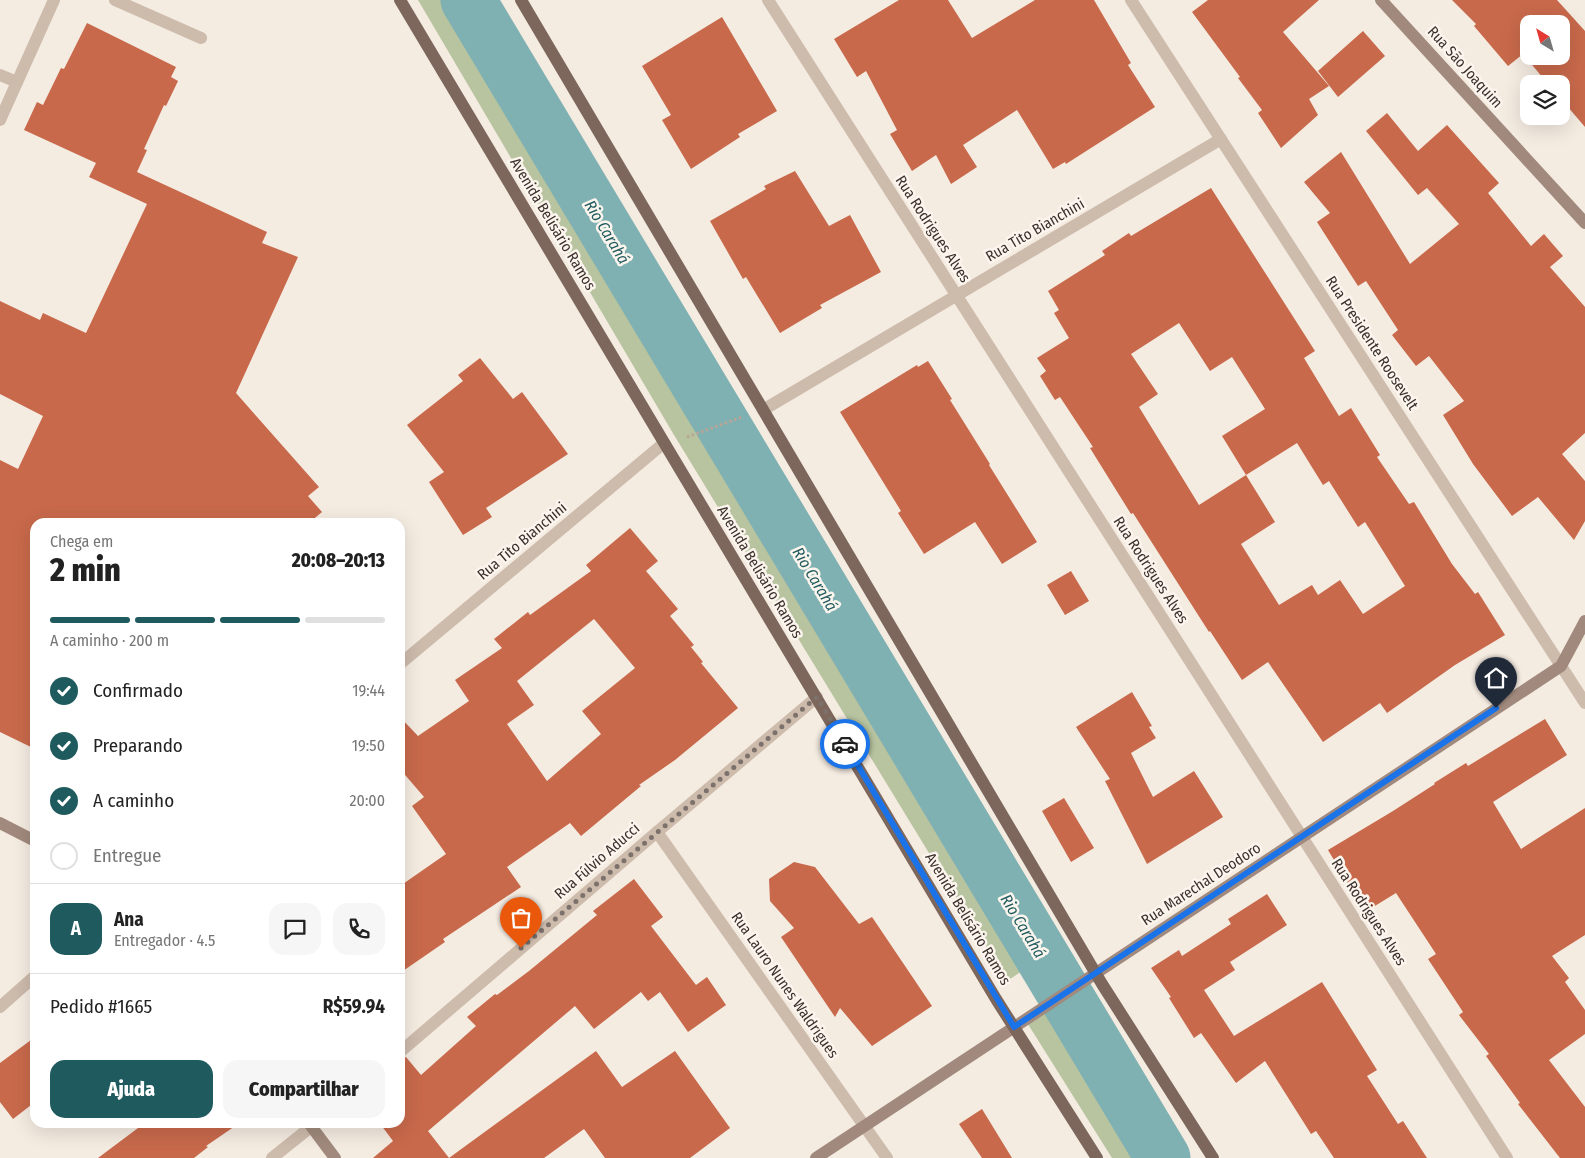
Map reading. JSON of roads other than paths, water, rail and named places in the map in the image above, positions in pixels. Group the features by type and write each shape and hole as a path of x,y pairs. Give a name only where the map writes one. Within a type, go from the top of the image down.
{"main road":[{"name":"Avenida Belisário Ramos","path":"400,0 1014,1027 1097,1158"},
{"path":"521,0 1096,973 1213,1158"},
{"name":"Rua São Joaquim","path":"1382,0 1585,223"},
{"name":"Rua Marechal Deodoro","path":"816,1158 1561,666 1585,621"},
{"path":"0,823 30,838"},
{"path":"315,1128 335,1158"}],"street":[{"path":"0,120 54,0"},
{"path":"115,0 201,38"},
{"name":"Rua Rodrigues Alves","path":"768,0 1507,1158"},
{"name":"Rua Presidente Roosevelt","path":"1131,0 1585,703"},
{"path":"0,75 17,82"},
{"name":"Rua Tito Bianchini","path":"763,410 1221,139"},
{"name":"Rua Tito Bianchini","path":"405,660 664,443"},
{"name":"Rua Fúlvio Aducci","path":"405,1048 817,697"},
{"name":"Rua Lauro Nunes Waldrigues","path":"657,832 887,1158"},
{"path":"0,1007 30,980"},
{"path":"272,1158 307,1128"}],"waterway":[{"name":"Rio Carahá","path":"468,0 1163,1158"}]}
